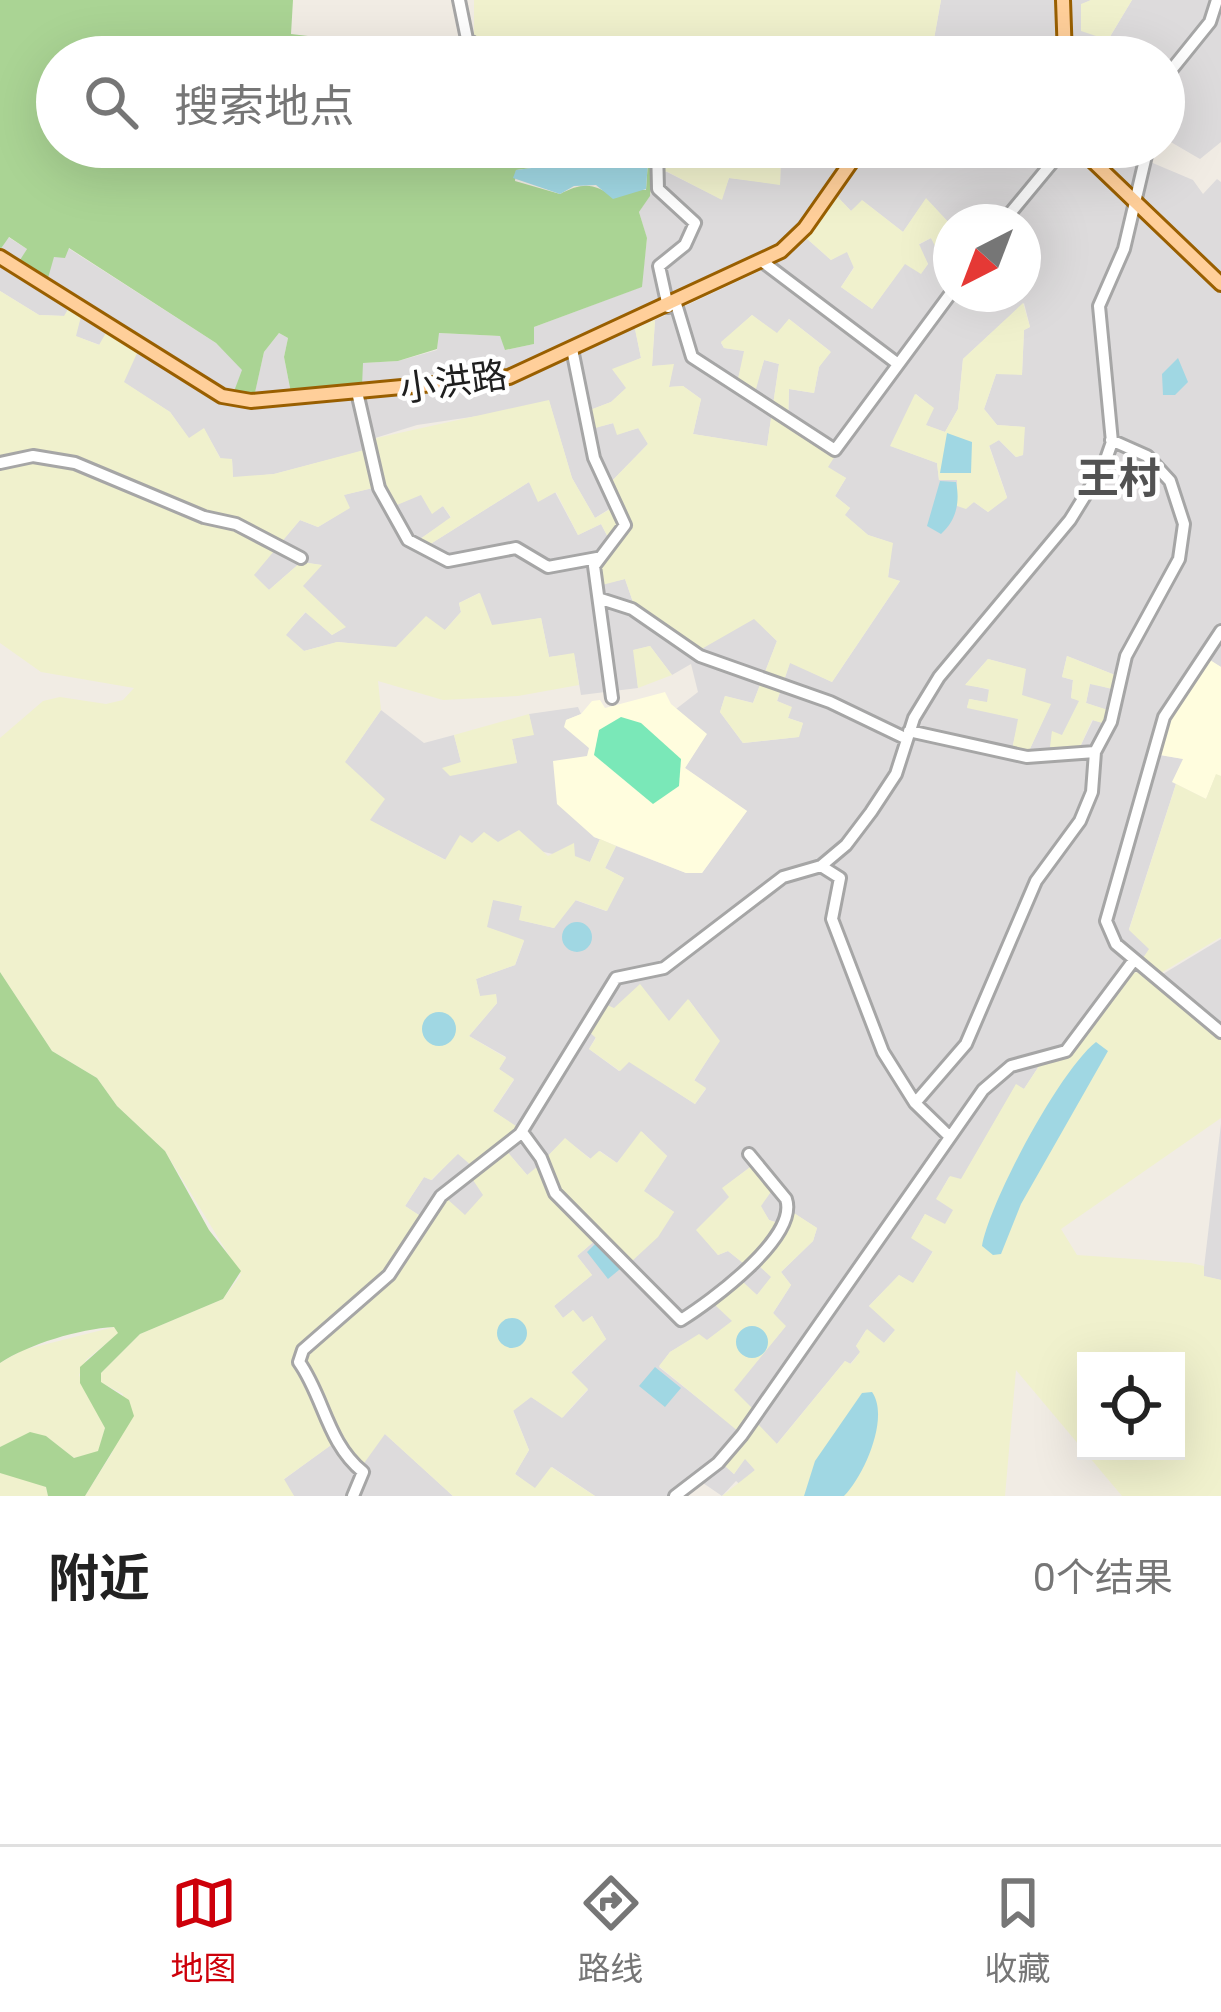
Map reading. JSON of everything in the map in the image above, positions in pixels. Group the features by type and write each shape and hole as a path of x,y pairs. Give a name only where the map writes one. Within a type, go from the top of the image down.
{"main road":[{"path":"1063,0 1064,36"},
{"name":"小洪路","path":"0,257 222,396 251,401 485,383 572,350 763,262 806,229 847,168"},
{"path":"1098,168 1221,284"}],"street":[{"path":"459,0 466,36"},
{"path":"1185,53 1208,25 1217,0"},
{"path":"658,168 658,189 687,212 695,226 685,245 659,266 692,357 835,450 937,312"},
{"path":"1018,204 1048,168"},
{"path":"352,1496 363,1472 346,1457 317,1407 300,1356 389,1275 441,1196 522,1132 616,979 664,968 783,877 821,866 847,845 882,796 939,677 1077,509 1107,459 1112,440 1098,315 1105,281 1124,249 1142,168"},
{"path":"763,262 898,364"},
{"path":"357,392 380,488 417,548 448,561 513,548 548,567 597,559 626,525 594,458 572,350"},
{"path":"915,1102 966,1044 1036,881 1060,853 1090,798 1095,752 1111,722 1126,656 1160,600 1184,543 1179,502 1160,467 1132,446 1112,440"},
{"path":"0,463 38,456 75,464 202,517 236,524 301,558"},
{"path":"597,559 612,698"},
{"path":"601,599 632,608 700,656 908,735 1027,758 1095,752"},
{"path":"1221,631 1164,717 1106,921 1111,937 1134,960 1221,1032"},
{"path":"821,866 840,878 832,919 884,1052 915,1102 949,1136"},
{"path":"675,1496 718,1463 742,1435 949,1136 1002,1072 1054,1058 1072,1046 1134,960"},
{"path":"522,1132 555,1193 681,1320 739,1279 785,1220 786,1199 748,1154"}],"shaded area":[{"path":"941,0 1091,0 1081,5 1105,36 934,36"},
{"path":"1132,0 1221,0 1221,142 1200,159 1185,150 1185,36 1110,36"},
{"path":"781,168 1165,168 1193,180 1203,194 1217,179 1221,182 1221,667 1207,659 1168,713 1160,755 1184,759 1129,929 1150,949 1065,1059 1039,1066 1024,1089 1016,1085 961,1180 949,1177 937,1199 954,1210 945,1225 925,1214 912,1237 933,1251 913,1284 899,1275 869,1306 896,1329 884,1343 866,1330 856,1346 861,1351 850,1364 845,1361 776,1445 756,1424 724,1465 734,1474 745,1458 755,1470 742,1486 736,1481 722,1496 703,1483 685,1496 595,1496 552,1467 535,1489 515,1474 529,1450 513,1410 531,1397 563,1417 588,1390 571,1373 606,1339 592,1316 583,1323 573,1310 563,1318 554,1306 592,1275 577,1256 604,1233 632,1261 674,1212 643,1191 667,1156 642,1132 617,1163 600,1151 591,1159 565,1139 528,1176 502,1146 518,1128 493,1111 514,1080 499,1069 506,1057 469,1036 497,1003 496,995 480,997 476,979 515,965 524,941 486,927 493,899 522,906 520,920 554,928 575,900 606,911 624,878 605,868 616,846 686,873 702,873 747,811 685,768 706,734 676,709 698,692 691,664 672,675 650,646 634,650 638,688 581,695 574,654 549,657 541,618 492,626 479,593 459,603 461,612 444,631 426,617 396,648 338,642 304,651 285,635 306,612 332,635 345,627 302,586 321,565 301,562 269,590 253,575 300,520 318,527 349,508 343,495 381,486 392,507 421,494 432,513 443,506 451,518 417,541 424,548 529,482 539,501 555,492 578,535 601,524 613,547 596,563 602,584 625,579 634,605 697,651 754,618 777,641 753,703 725,696 720,712 743,743 798,737 803,723 788,718 791,707 777,701 790,662 832,682 900,581 888,578 892,543 868,535 844,515 850,508 835,496 846,478 827,468 834,455 788,424 789,389 814,393 819,367 830,351 789,319 777,334 752,315 721,343 724,348 745,351 738,379 755,389 764,360 779,364 767,446 693,434 701,399 683,386 669,387 673,365 652,366 655,320 766,268 804,236 831,260 847,251 854,267 841,287 872,309 905,263 921,273 928,264 918,245 931,238 933,312 1014,312 963,359 958,409 945,432 925,425 933,408 916,394 891,446 937,463 939,480 958,480 958,506 974,502 988,512 1007,497 989,445 999,440 1016,457 1023,455 1024,427 997,425 984,409 996,374 1022,374 1024,330 1030,327 1026,312 1041,312 1041,204 933,206 926,199 903,232 863,201 851,211 829,188 789,242 772,254 633,319 641,358 613,370 627,388 611,402 588,411 593,428 614,423 618,434 639,428 648,444 608,485 619,503 595,518 572,478 549,401 526,409 417,425 372,439 370,449 274,474 233,478 232,459 221,459 204,429 189,439 170,412 123,382 137,351 108,332 100,345 75,336 82,313 72,305 65,316 39,315 0,291 0,251 8,237 27,249 21,260 47,277 54,256 65,257 68,248 216,343 243,370 234,394 254,396 264,352 279,333 288,338 284,357 291,393 361,386 362,363 398,361 437,350 438,333 500,336 506,350 534,344 534,327 641,287 647,239 639,212 665,171 721,199 729,178 780,184","holes":["1067,656 1115,675 1112,689 1090,683 1086,703 1110,711 1106,724 1093,720 1080,747 1051,747 1052,732 1062,736 1080,700 1071,698 1073,680 1062,677","988,659 1025,669 1021,695 1050,705 1028,753 1012,749 1019,719 967,707 970,699 988,703 990,690 966,684","640,985 669,1022 689,1000 719,1041 694,1081 706,1089 695,1104 629,1061 619,1071 589,1049 596,1037 586,1029 603,1004 614,1009","753,1165 773,1188 760,1206 769,1220 788,1226 795,1214 817,1228 813,1241 781,1272 791,1285 773,1313 785,1327 733,1390 753,1410 739,1431 659,1367 670,1352 699,1335 706,1341 733,1321 716,1305 742,1283 757,1295 772,1277 752,1260 747,1266 728,1251 718,1255 697,1230 730,1197 723,1188"]},
{"path":"1207,658 1221,667 1221,776 1216,775 1206,799 1172,782 1183,759 1160,755 1168,713"},
{"path":"665,692 671,704 707,734 685,768 747,811 702,873 686,873 594,837 557,804 553,761 587,756 589,748 564,727 566,720 581,714 592,701 600,700 605,708"},
{"path":"578,707 581,714 566,720 589,748 594,837 600,839 590,862 498,842 472,843 446,860 369,820 344,763 381,710 424,743 454,735 461,762 517,763 512,739 533,734 529,714"},
{"path":"1221,939 1221,1025 1163,974"},
{"path":"1221,1124 1221,1280 1203,1276"},
{"path":"458,1153 475,1169 484,1195 465,1216 429,1222 405,1206 424,1177 432,1180"},
{"path":"385,1434 453,1496 294,1496 283,1480 339,1439"}],"green space":[{"path":"0,0 293,0 291,34 308,36 36,36 36,168 532,168 516,170 515,181 560,194 588,186 615,198 632,189 646,190 648,168 653,168 650,196 639,212 647,238 642,287 534,327 534,344 505,350 500,336 439,333 437,349 398,361 363,363 362,386 291,393 284,357 288,338 279,333 264,352 254,397 233,394 242,370 216,343 69,248 65,258 54,257 48,278 20,260 27,249 9,237 0,250"},
{"path":"474,0 941,0 935,36 474,36"},
{"path":"1132,0 1110,36 1081,31 1081,4"},
{"path":"660,168 781,168 780,185 729,178 722,200 666,171 659,181"},
{"path":"835,194 851,211 862,200 903,232 926,198 933,206 933,242 931,238 919,244 928,264 921,274 905,264 872,309 841,287 854,268 847,252 831,260 804,236"},
{"path":"0,291 39,315 64,316 71,304 82,312 76,336 99,345 107,331 138,351 124,382 170,412 189,438 204,428 220,458 232,459 233,477 274,474 364,450 377,487 344,495 350,508 318,527 300,520 254,575 269,590 301,562 322,565 303,586 346,627 332,635 305,612 286,635 304,651 337,642 396,647 426,616 445,630 461,612 459,603 480,593 492,625 541,618 549,657 574,653 579,685 518,696 443,700 378,681 381,710 345,762 385,799 370,820 445,860 460,835 472,843 484,832 498,842 519,830 548,856 574,843 575,856 590,862 600,839 616,846 605,868 624,878 607,911 576,900 554,928 519,920 522,906 493,900 487,927 524,940 515,965 476,979 480,996 496,994 497,1003 469,1036 506,1058 499,1069 514,1079 493,1111 519,1128 471,1165 458,1154 431,1180 424,1177 405,1206 425,1219 389,1272 301,1349 314,1407 334,1443 284,1479 294,1496 85,1496 112,1453 123,1394 100,1382 101,1373 140,1334 223,1299 241,1275 165,1151 117,1106 97,1078 52,1051 0,972 0,738 43,701 60,697 106,704 123,700 134,688 41,672 0,643"},
{"path":"1013,312 1026,312 1030,327 1024,330 1022,375 996,374 984,409 997,425 1025,427 1023,455 1016,457 999,440 989,446 1007,498 988,512 974,502 966,509 957,506 957,480 939,480 937,463 890,446 915,394 934,408 926,425 945,432 958,409 963,359"},
{"path":"752,315 777,333 789,319 831,352 819,367 814,393 789,389 788,424 835,456 828,467 846,478 835,496 850,508 845,515 868,535 893,543 888,577 900,581 832,682 790,663 777,701 792,707 788,718 803,723 799,737 743,743 720,712 725,696 753,703 777,641 754,619 698,651 634,605 625,579 602,585 596,563 622,540 631,521 608,485 648,444 638,428 617,435 613,423 592,429 587,411 611,402 626,388 612,369 641,358 635,329 655,320 652,366 674,364 669,387 683,386 701,399 693,434 767,446 779,364 764,360 756,389 738,379 744,351 724,348 721,342"},
{"path":"549,400 572,478 595,518 614,507 621,524 609,539 601,524 578,535 556,492 538,502 529,482 424,548 416,542 451,517 443,506 432,514 421,495 392,507 381,486 372,439"},
{"path":"650,646 672,675 638,688 633,650"},
{"path":"1067,656 1115,675 1113,689 1090,684 1086,703 1111,711 1106,724 1092,720 1080,747 1050,747 1052,731 1062,735 1079,701 1071,698 1073,680 1062,677"},
{"path":"988,659 1026,669 1022,695 1051,704 1028,753 1012,750 1018,719 967,708 969,699 987,702 989,689 965,685"},
{"path":"529,714 534,735 512,739 517,763 450,776 442,768 461,762 454,735"},
{"path":"621,717 641,723 681,759 679,786 653,804 594,755 599,730"},
{"path":"1216,774 1221,776 1221,937 1161,973 1143,958 1149,949 1129,930 1176,784 1206,799"},
{"path":"0,972 52,1051 97,1078 117,1106 165,1151 209,1230 241,1271 223,1299 140,1334 101,1373 101,1382 129,1400 134,1416 85,1496 48,1496 46,1487 0,1473 0,1447 30,1432 46,1436 74,1458 98,1451 105,1428 80,1383 80,1367 118,1333 114,1327 70,1334 0,1363"},
{"path":"1142,972 1221,1037 1221,1118 1061,1229 1077,1255 1191,1263 1204,1266 1204,1276 1221,1280 1221,1496 1122,1496 1092,1460 1185,1460 1185,1352 1077,1352 1077,1443 1016,1370 1005,1496 722,1496 755,1470 745,1459 734,1474 724,1465 757,1423 777,1444 845,1361 851,1364 867,1329 884,1343 895,1330 869,1306 899,1275 913,1283 933,1252 911,1238 925,1214 945,1224 953,1210 936,1199 950,1176 961,1179 1016,1084 1024,1089 1039,1066 1065,1059 1131,973"},
{"path":"640,984 669,1021 688,999 720,1041 694,1080 706,1088 695,1104 629,1062 620,1071 589,1049 596,1038 586,1029 603,1003 614,1008"},
{"path":"641,1131 667,1156 644,1191 674,1212 658,1237 632,1261 554,1187 544,1160 565,1138 590,1159 599,1151 617,1163"},
{"path":"505,1149 527,1175 538,1166 550,1190 599,1237 577,1256 592,1275 554,1306 563,1318 573,1310 583,1322 592,1316 606,1339 571,1372 588,1389 562,1418 531,1397 513,1411 529,1450 515,1474 535,1488 551,1467 595,1496 453,1496 385,1434 362,1466 345,1452 302,1362 391,1276 446,1198 465,1215 483,1195 469,1174"},
{"path":"753,1165 773,1189 761,1206 769,1220 787,1226 794,1213 817,1228 813,1241 781,1272 791,1285 773,1313 786,1326 734,1390 754,1410 739,1432 659,1366 670,1352 699,1334 707,1340 732,1321 715,1305 743,1282 757,1295 771,1277 753,1260 748,1267 728,1251 718,1255 696,1230 729,1197 722,1188"},
{"path":"114,1327 119,1333 86,1360 79,1375 105,1428 98,1452 74,1458 46,1436 0,1447 0,1363 23,1350"},
{"path":"0,1473 46,1487 48,1496 0,1496"}],"water":[{"path":"648,168 646,189 613,199 596,185 574,186 560,194 513,178 516,170"},
{"path":"1178,358 1188,382 1175,395 1163,395 1162,374"},
{"path":"947,433 972,442 971,473 940,473"},
{"path":"940,481 956,482 958,496 954,516 941,534 927,526"},
{"path":"577,922 588,926 592,937 588,948 577,952 566,948 562,937 566,926"},
{"path":"439,1012 451,1017 456,1029 451,1041 439,1046 427,1041 422,1029 427,1017"},
{"path":"1096,1042 1108,1051 1021,1204 1001,1254 993,1255 982,1246 1012,1169 1064,1079"},
{"path":"601,1238 625,1265 608,1279 587,1252"},
{"path":"512,1318 523,1322 527,1333 523,1344 512,1348 501,1344 497,1333 501,1322"},
{"path":"752,1326 764,1330 768,1342 764,1354 752,1358 740,1354 736,1342 740,1330"},
{"path":"655,1367 681,1388 665,1407 639,1386"},
{"path":"872,1392 877,1403 876,1431 852,1487 844,1496 804,1496 815,1461 862,1393"}],"district":[{"name":"王村","path":"1119,476"}]}
